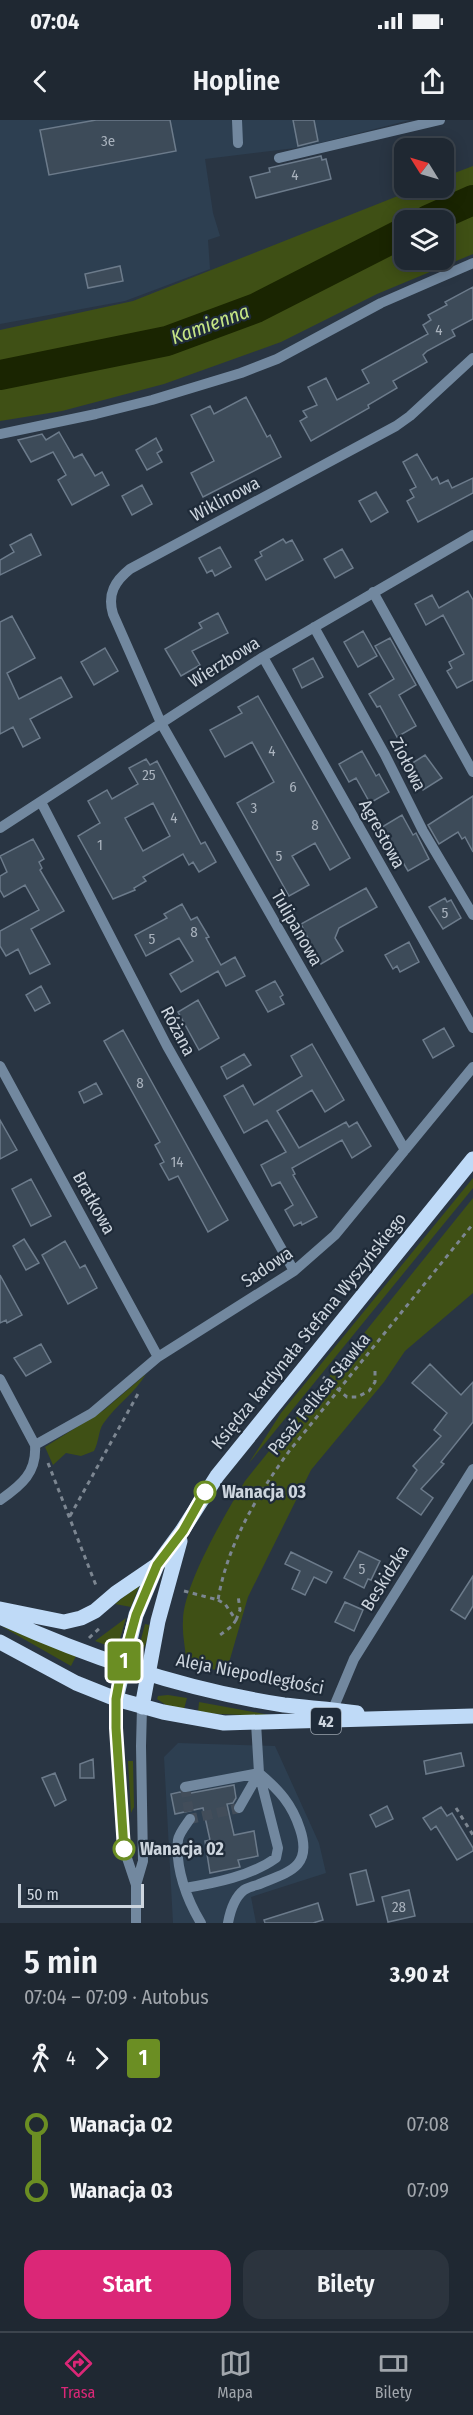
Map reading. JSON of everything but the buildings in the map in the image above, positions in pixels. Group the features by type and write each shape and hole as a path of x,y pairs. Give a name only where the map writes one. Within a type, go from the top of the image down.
{"main road":[{"name":"Księdza kardynała Stefana Wyszyńskiego","path":"116,1699 122,1666 136,1615 157,1565 183,1531 217,1476 473,1160"},
{"name":"Księdza kardynała Stefana Wyszyńskiego","path":"142,1707 158,1621 183,1531"},
{"path":"0,1609 64,1622 81,1618 95,1611 116,1593 157,1565"},
{"name":"Aleja Niepodległości","path":"0,1617 122,1666 148,1674 285,1705 333,1709 396,1719"},
{"name":"Aleja Niepodległości","path":"0,1642 76,1683 116,1699 142,1707 224,1723 473,1716"}],"street":[{"path":"237,120 238,143"},
{"path":"279,158 440,120"},
{"path":"0,434 152,400 241,373 277,359 381,303 473,263"},
{"name":"Wiklinowa","path":"161,723 112,609 111,593 120,578 146,560 396,426 473,358"},
{"name":"Wierzbowa","path":"0,828 263,657 473,535"},
{"path":"373,592 473,772"},
{"name":"Ziołowa","path":"314,627 385,755 423,831 473,915"},
{"name":"Agrestowa","path":"263,657 473,1028"},
{"name":"Tulipanowa","path":"161,723 405,1150"},
{"name":"Różana","path":"41,802 167,1046 294,1271"},
{"name":"Bratkowa","path":"0,1066 158,1357"},
{"name":"Sadowa","path":"35,1445 92,1413 158,1357 294,1271 335,1235 473,1067"},
{"path":"0,1379 35,1445 34,1467 20,1484 0,1500"},
{"name":"Beskidzka","path":"333,1709 354,1659 473,1469"},
{"path":"116,1699 124,1849 135,1885 136,1923"},
{"path":"135,1885 144,1861 142,1707"},
{"path":"185,1888 210,1884 265,1866 276,1858 278,1848 259,1773 256,1723"},
{"path":"185,1787 259,1773"},
{"path":"239,1808 259,1773"},
{"path":"228,1923 231,1908 244,1890 285,1874 297,1866 304,1856 305,1844 298,1821 281,1791 259,1773"},
{"path":"190,1819 178,1838 178,1861 191,1907 201,1923"}],"path":[{"name":"Pasaż Feliksa Sławka","path":"218,1600 227,1565 246,1518 261,1492 290,1450 473,1224"},
{"path":"323,1377 347,1397 357,1397 369,1391 375,1382 375,1368"},
{"path":"70,1516 142,1386"},
{"path":"35,1445 45,1455 93,1576"},
{"path":"184,1591 218,1600 225,1604 236,1620"},
{"path":"220,1635 236,1620 240,1603 238,1595"},
{"path":"456,1808 473,1835"}],"shaded area":[{"path":"0,120 410,120 304,147 205,159 213,213 220,236 208,240 210,269 125,301 0,324"},
{"path":"178,1743 275,1746 319,1843 326,1873 251,1897 256,1923 173,1923 164,1757"}],"green space":[{"path":"473,166 473,254 454,262 454,210 394,210 394,270 435,270 377,294 281,342 164,384 62,411 0,421 0,330 133,301 394,198 454,198 454,173"},
{"path":"473,1178 473,1188 249,1463 281,1413"},
{"path":"473,1198 473,1293 405,1351 384,1382 311,1470 248,1597 226,1673 195,1664 186,1658 183,1635 185,1606 198,1569 227,1511 245,1481"},
{"path":"146,1374 103,1424 94,1451 81,1456 66,1453 53,1465 45,1447 104,1410"},
{"path":"140,1584 131,1607 115,1604"},
{"path":"126,1618 117,1649 95,1641"},
{"path":"145,1624 149,1625 146,1642 137,1655"},
{"path":"1,1626 76,1656 71,1666"},
{"path":"158,1696 187,1698 184,1709 166,1705 157,1699"},
{"path":"199,1702 270,1715 271,1716 198,1713"},
{"path":"128,1761 133,1761 134,1807 131,1813"}],"waterway":[{"name":"Kamienna","path":"450,210 473,200"},
{"name":"Kamienna","path":"0,375 167,341 256,308 394,238"}],"tunnel":[{"path":"185,1787 190,1819 239,1808"}],"bus line":[{"name":"1","path":"124,1849 116,1728 116,1699 122,1666 136,1615 157,1565 183,1531 205,1492"}],"place":[{"name":"Wanacja 03","path":"205,1492"},
{"name":"Wanacja 02","path":"124,1849"}]}
